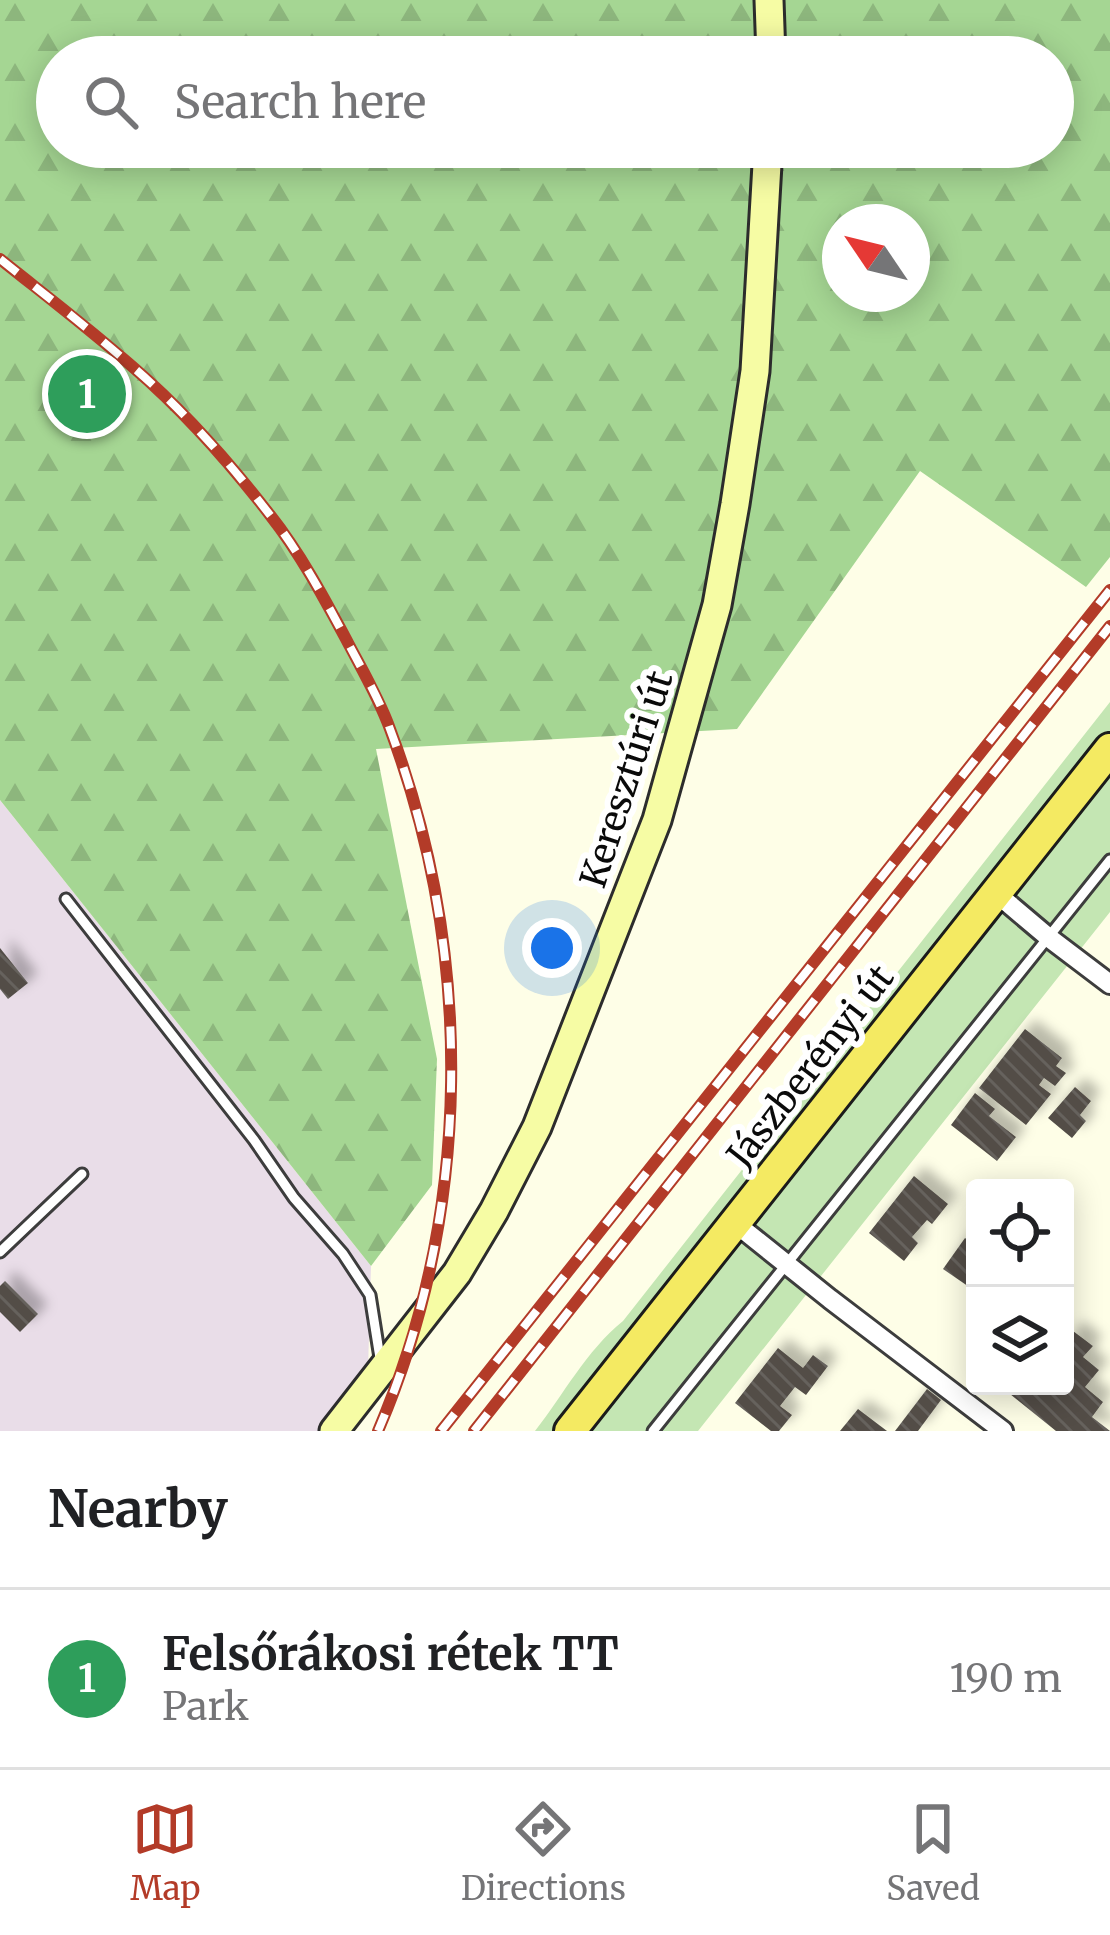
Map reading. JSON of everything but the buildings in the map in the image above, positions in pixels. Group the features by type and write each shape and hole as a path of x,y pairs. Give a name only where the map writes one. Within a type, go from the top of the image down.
{"main road":[{"path":"769,0 770,36"},
{"name":"Keresztúri út","path":"334,1431 457,1273 494,1211 526,1148 657,820 717,605 736,505 755,371 767,168"},
{"name":"Jászberényi út","path":"570,1431 1110,749"}],"street":[{"path":"996,892 1110,984"},
{"path":"735,1222 1003,1431"}],"lane":[{"path":"653,1431 1110,860"},
{"path":"66,899 294,1198 343,1254 370,1295 382,1369"},
{"path":"0,1252 82,1174"}],"shaded area":[{"path":"0,800 371,1266 368,1370 319,1431 0,1431"}],"green space":[{"path":"0,0 1110,0 1110,557 1086,587 920,471 737,729 376,749 437,1059 432,1185 371,1266 0,800"},
{"path":"1110,702 1110,912 698,1431 535,1431 587,1359 623,1321"}],"railway":[{"path":"0,259 153,385 239,476 311,575 390,729 417,815 437,903 448,992 451,1082 446,1171 432,1260 409,1347 378,1431"},
{"path":"441,1431 1110,590"},
{"path":"474,1431 1110,626"}],"place":[{"name":"Felsőrákosi rétek TT","path":"87,394"}]}
